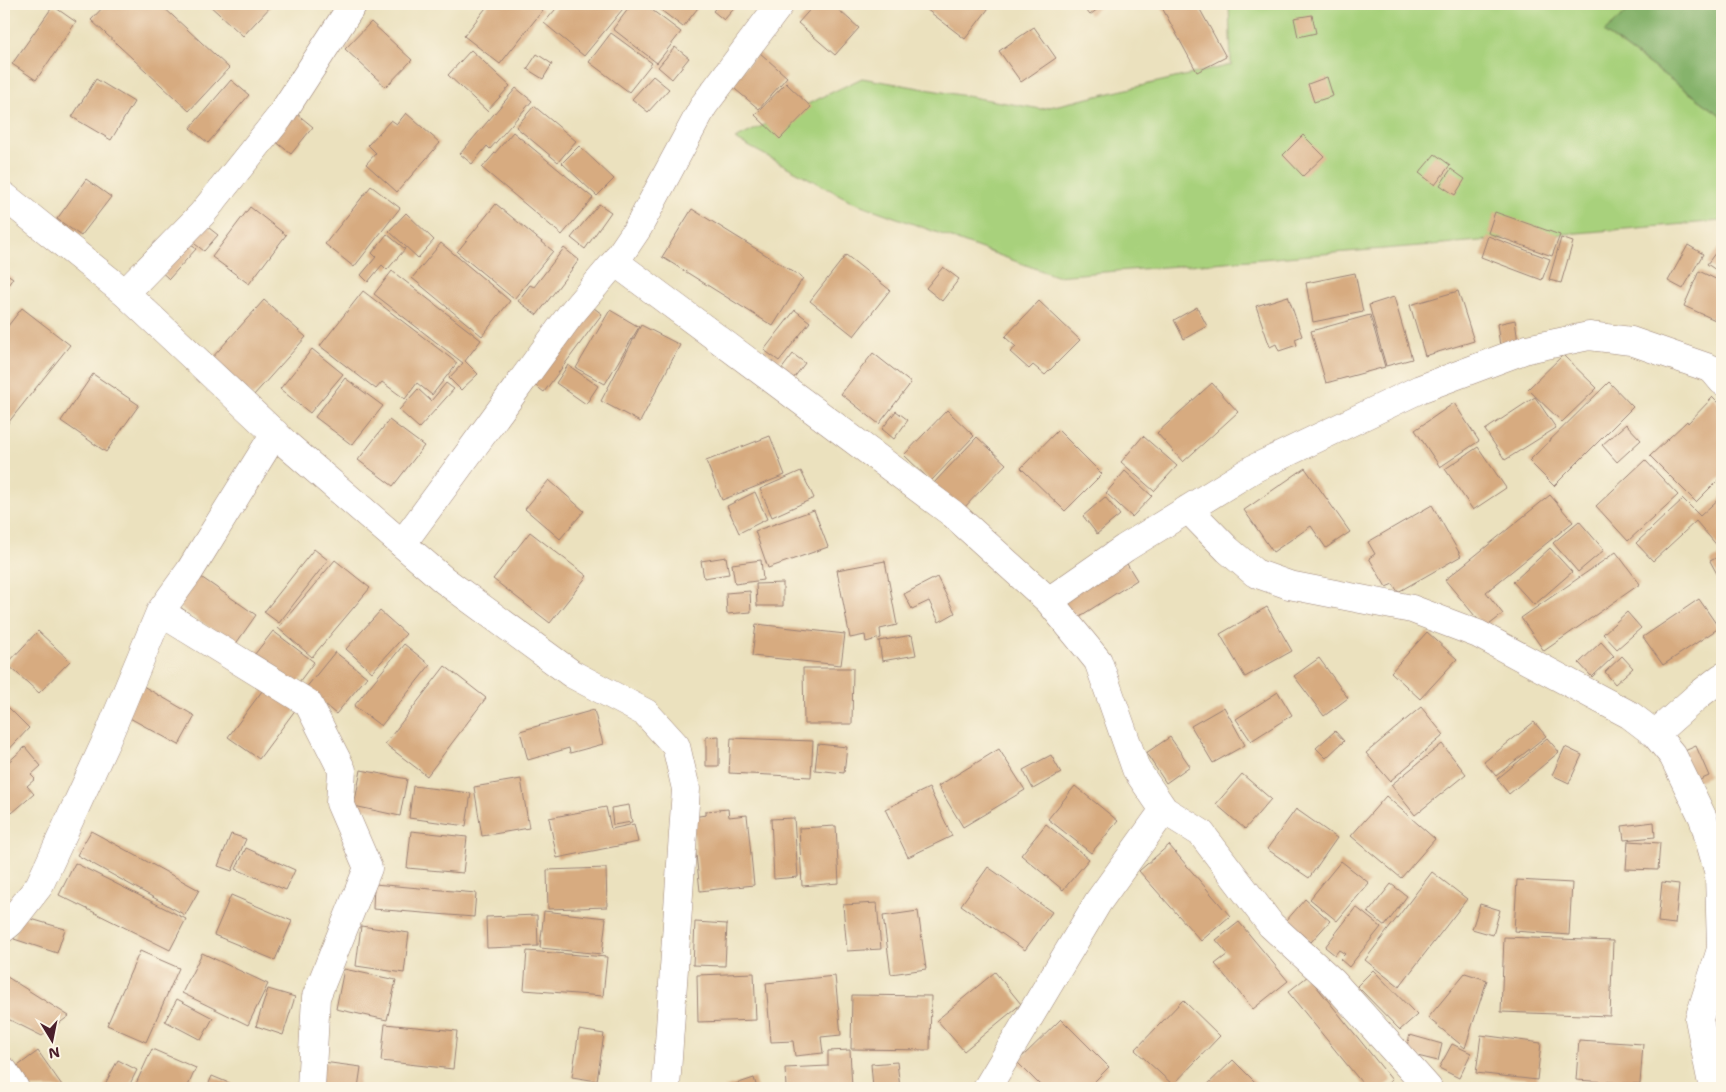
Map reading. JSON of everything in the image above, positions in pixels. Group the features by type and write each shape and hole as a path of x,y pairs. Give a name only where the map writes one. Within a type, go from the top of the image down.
{"street":[{"path":"125,293 202,214 279,118 353,4"},
{"path":"402,544 571,314 615,262 638,228 704,106 780,4"},
{"path":"4,196 125,293 274,433 444,580 572,674 646,713 676,746 686,789 666,1088"},
{"path":"615,262 953,514 1049,601 1098,661 1136,768 1164,810 1200,833 1271,925 1333,982 1428,1088"},
{"path":"1049,601 1125,548 1253,469 1412,394 1527,349 1588,336 1630,341 1712,369 1722,381"},
{"path":"4,928 39,886 107,738 160,612 189,572 274,433"},
{"path":"1188,509 1228,550 1255,574 1289,586 1412,609 1478,634 1630,715 1655,734 1673,756 1703,818 1719,874 1721,949 1699,1019 1712,1084 1711,1088"},
{"path":"160,612 308,703 342,770 340,803 368,868 316,997 311,1088"},
{"path":"1655,734 1722,677"},
{"path":"987,1088 1098,902 1164,810"},
{"path":"4,1071 15,1088"}],"green space":[{"path":"1229,4 1636,4 1605,33 1722,116 1722,221 1056,276 853,202 735,139 862,78 1041,109 1231,65"},
{"path":"1636,4 1722,4 1722,116 1604,32"}],"building":[{"path":"106,4 160,4 229,68 189,111 91,20"},
{"path":"208,4 273,4 243,36"},
{"path":"489,4 535,4 543,10 500,64 464,36"},
{"path":"560,4 627,4 584,56 544,23"},
{"path":"632,4 644,4 681,32 657,63 613,29"},
{"path":"653,4 701,4 683,27"},
{"path":"719,4 738,4 724,20 713,11"},
{"path":"815,4 832,4 859,28 835,55 798,23"},
{"path":"930,4 992,4 965,39 926,9"},
{"path":"1081,4 1104,4 1090,15"},
{"path":"1160,4 1197,4 1226,57 1197,72"},
{"path":"53,6 76,22 36,80 12,64"},
{"path":"1312,15 1316,33 1298,37 1294,18"},
{"path":"371,22 412,60 386,87 345,49"},
{"path":"1034,27 1056,58 1021,82 999,51"},
{"path":"611,33 652,63 629,92 589,62"},
{"path":"675,47 689,58 672,79 658,67"},
{"path":"471,50 510,86 487,111 448,75"},
{"path":"759,52 787,77 759,109 730,85"},
{"path":"537,54 552,64 543,79 527,69"},
{"path":"653,76 669,89 648,112 632,99"},
{"path":"1327,77 1333,96 1314,102 1308,84"},
{"path":"96,79 134,102 111,140 72,117"},
{"path":"231,80 249,95 208,143 190,128"},
{"path":"786,83 811,107 780,139 755,115"},
{"path":"516,88 532,101 490,149 487,146 472,164 460,154"},
{"path":"534,106 576,141 558,162 516,127"},
{"path":"291,109 313,127 291,154 269,136"},
{"path":"406,113 440,143 397,192 366,164 376,153 368,145 391,120 397,124"},
{"path":"513,132 593,198 562,235 482,168"},
{"path":"1303,135 1324,156 1303,176 1283,155"},
{"path":"579,146 614,179 597,196 562,163"},
{"path":"1435,154 1450,165 1435,185 1419,173"},
{"path":"1451,169 1465,179 1455,195 1440,185"},
{"path":"86,179 111,197 81,236 57,219"},
{"path":"371,186 400,208 354,267 325,244"},
{"path":"496,204 553,251 514,299 457,252"},
{"path":"599,204 611,212 585,249 571,238"},
{"path":"250,207 286,235 249,284 212,257"},
{"path":"692,209 803,278 773,326 662,257"},
{"path":"1495,212 1560,235 1552,256 1488,233"},
{"path":"406,213 434,240 418,258 389,231"},
{"path":"200,221 218,235 204,251 186,237"},
{"path":"387,234 405,249 387,270 382,265 368,282 361,275 376,257 372,253"},
{"path":"1488,236 1550,259 1542,280 1481,257"},
{"path":"184,238 196,249 169,279 157,268"},
{"path":"1561,238 1573,242 1561,283 1549,280"},
{"path":"441,243 510,301 482,336 412,278"},
{"path":"1722,244 1722,274 1707,264"},
{"path":"1688,245 1703,254 1683,289 1668,281"},
{"path":"564,248 579,260 537,315 518,301 530,285 534,287"},
{"path":"846,255 890,290 854,336 810,301"},
{"path":"943,267 959,279 942,301 926,288"},
{"path":"392,271 481,340 465,361 478,374 461,390 449,378 463,363 374,294"},
{"path":"1699,271 1722,282 1722,323 1684,306"},
{"path":"4,272 13,278 4,291"},
{"path":"1355,273 1363,312 1313,322 1306,283"},
{"path":"363,291 457,363 432,395 417,383 405,399 382,382 376,389 320,346"},
{"path":"1458,291 1474,341 1425,356 1410,305"},
{"path":"1288,296 1302,336 1295,339 1297,345 1279,351 1276,344 1270,347 1256,306"},
{"path":"1394,297 1412,359 1386,366 1369,305"},
{"path":"264,300 306,337 253,396 211,359"},
{"path":"1039,301 1080,340 1045,375 1033,365 1029,369 1010,352 1016,347 1005,337"},
{"path":"586,302 602,314 544,392 528,380"},
{"path":"1197,307 1207,326 1184,339 1174,320"},
{"path":"22,308 70,345 4,428 4,331"},
{"path":"610,310 639,327 605,384 576,368"},
{"path":"795,310 810,322 779,361 764,350"},
{"path":"1370,315 1385,367 1326,383 1311,331"},
{"path":"1515,320 1518,343 1500,346 1497,324"},
{"path":"641,325 680,345 640,422 601,401"},
{"path":"312,349 343,374 310,413 280,389"},
{"path":"873,353 911,383 879,424 841,394"},
{"path":"793,354 805,363 790,383 778,374"},
{"path":"1563,355 1597,388 1562,422 1528,389"},
{"path":"568,365 598,386 586,404 556,383"},
{"path":"93,374 139,405 106,452 61,421"},
{"path":"345,378 383,406 352,445 315,417"},
{"path":"1609,382 1633,407 1554,486 1529,461"},
{"path":"446,383 454,389 419,428 399,410 418,389 431,401"},
{"path":"1212,383 1238,412 1183,462 1157,433"},
{"path":"1535,397 1556,428 1505,460 1485,430"},
{"path":"1713,397 1722,406 1722,476 1696,502 1650,456 1687,421 1688,423"},
{"path":"1454,403 1479,441 1440,467 1415,430"},
{"path":"947,410 974,436 931,481 904,455"},
{"path":"896,411 908,420 894,439 882,429"},
{"path":"389,420 424,446 393,486 358,460"},
{"path":"1626,424 1641,440 1617,462 1602,445"},
{"path":"1058,430 1102,474 1065,511 1021,468"},
{"path":"770,436 785,475 722,500 706,461"},
{"path":"1143,436 1177,466 1154,491 1121,462"},
{"path":"977,437 1006,464 961,511 932,485"},
{"path":"1478,447 1506,488 1473,510 1445,469"},
{"path":"1645,460 1678,495 1628,541 1596,506"},
{"path":"1305,468 1350,532 1326,548 1311,526 1273,552 1244,510"},
{"path":"801,471 814,498 772,517 760,489"},
{"path":"1125,471 1152,496 1132,517 1106,493"},
{"path":"549,480 584,511 560,539 525,509"},
{"path":"755,492 767,519 739,533 727,506"},
{"path":"1550,495 1573,522 1486,592 1503,614 1485,628 1445,580"},
{"path":"1722,496 1722,547 1720,549 1696,521 1653,561 1636,543 1683,499 1700,516"},
{"path":"1105,497 1120,515 1097,534 1083,516"},
{"path":"1432,505 1461,556 1398,592 1393,584 1386,587 1369,558 1375,554 1368,542"},
{"path":"814,510 828,547 768,568 755,531"},
{"path":"1579,521 1604,550 1578,572 1553,543"},
{"path":"530,532 587,576 550,623 493,579"},
{"path":"1550,548 1572,572 1534,605 1513,582"},
{"path":"314,549 328,560 279,623 264,612"},
{"path":"1616,552 1640,584 1544,651 1521,618"},
{"path":"1722,555 1722,583 1710,561"},
{"path":"1122,556 1137,580 1074,620 1059,597"},
{"path":"726,557 729,574 704,578 701,561"},
{"path":"335,560 370,588 312,657 278,628"},
{"path":"761,560 763,580 735,584 732,564"},
{"path":"885,561 897,625 880,629 881,638 866,642 865,635 850,638 837,570"},
{"path":"198,575 256,615 235,645 177,605"},
{"path":"937,577 955,613 939,622 929,601 912,609 904,594"},
{"path":"783,583 783,606 757,606 756,584"},
{"path":"750,591 751,612 727,614 726,593"},
{"path":"1699,599 1719,628 1663,665 1643,637"},
{"path":"1267,607 1292,651 1245,677 1220,634"},
{"path":"380,611 406,634 372,672 346,649"},
{"path":"1627,612 1641,628 1617,649 1603,634"},
{"path":"756,624 845,634 841,665 752,656"},
{"path":"38,631 70,661 39,693 7,664"},
{"path":"273,631 314,662 293,690 251,659"},
{"path":"1427,632 1457,659 1420,699 1391,672"},
{"path":"912,635 916,655 882,661 879,641"},
{"path":"1601,642 1614,656 1592,677 1579,663"},
{"path":"404,644 430,665 381,726 354,706"},
{"path":"335,652 367,677 336,714 305,689"},
{"path":"1622,656 1633,668 1615,684 1605,672"},
{"path":"1319,658 1348,698 1324,716 1294,676"},
{"path":"445,666 486,698 427,776 385,744"},
{"path":"803,668 853,668 852,724 804,724"},
{"path":"143,686 195,716 179,745 126,716"},
{"path":"265,687 296,709 259,759 228,737"},
{"path":"1278,692 1292,715 1251,741 1236,719"},
{"path":"4,703 29,728 4,755"},
{"path":"1224,707 1245,745 1213,763 1191,726"},
{"path":"1421,707 1444,735 1390,781 1366,753"},
{"path":"594,710 603,744 570,753 569,748 528,760 520,731"},
{"path":"1534,722 1546,736 1496,776 1484,762"},
{"path":"1335,731 1344,741 1326,758 1316,748"},
{"path":"719,736 719,766 706,766 706,737"},
{"path":"1170,737 1190,766 1166,783 1146,753"},
{"path":"731,738 813,741 811,777 729,773"},
{"path":"1547,738 1559,752 1509,794 1497,779"},
{"path":"818,744 847,747 844,773 815,770"},
{"path":"1442,744 1466,774 1415,815 1391,785"},
{"path":"1696,746 1709,776 1693,783 1680,753"},
{"path":"25,747 41,766 31,775 35,779 27,786 34,794 12,813 4,805 4,766"},
{"path":"1565,747 1582,755 1569,783 1552,775"},
{"path":"999,749 1025,790 963,827 938,786"},
{"path":"1051,755 1061,773 1033,789 1023,770"},
{"path":"361,770 407,779 400,816 354,806"},
{"path":"1242,774 1271,799 1245,829 1216,804"},
{"path":"521,779 529,828 482,836 474,787"},
{"path":"413,786 471,793 466,826 409,818"},
{"path":"1075,786 1118,821 1091,853 1048,819"},
{"path":"929,788 952,836 908,857 885,809"},
{"path":"1386,796 1435,839 1401,878 1351,836"},
{"path":"629,805 632,822 613,825 611,808"},
{"path":"606,807 611,829 634,824 638,842 557,858 549,818"},
{"path":"728,809 729,817 747,815 754,885 700,891 692,817 706,815 706,811"},
{"path":"1296,809 1337,838 1309,878 1267,849"},
{"path":"4,818 9,824 4,829"},
{"path":"794,818 798,877 774,879 771,819"},
{"path":"1654,822 1655,837 1624,840 1622,826"},
{"path":"1046,824 1089,859 1063,890 1021,855"},
{"path":"836,826 839,883 802,886 799,828"},
{"path":"91,831 199,890 185,915 77,855"},
{"path":"411,831 467,837 463,873 407,868"},
{"path":"231,834 246,839 232,871 218,866"},
{"path":"1628,841 1660,843 1658,870 1626,869"},
{"path":"1169,845 1230,916 1201,941 1139,871"},
{"path":"246,848 295,870 286,890 236,869"},
{"path":"1341,861 1369,883 1337,921 1310,899"},
{"path":"75,863 186,919 170,950 59,895"},
{"path":"988,867 1052,912 1025,950 961,905"},
{"path":"606,868 607,907 548,909 547,870"},
{"path":"1432,872 1467,899 1399,987 1365,960"},
{"path":"1517,880 1572,883 1569,935 1514,931"},
{"path":"1662,882 1679,884 1675,924 1658,922"},
{"path":"374,884 476,893 474,917 373,909"},
{"path":"1391,884 1407,896 1385,926 1368,913"},
{"path":"231,895 292,921 275,960 214,935"},
{"path":"1305,899 1330,921 1311,942 1286,921"},
{"path":"877,903 881,949 847,951 843,905"},
{"path":"1480,904 1500,910 1493,935 1472,929"},
{"path":"1356,907 1381,927 1349,967 1340,959 1345,954 1339,950 1335,955 1325,947"},
{"path":"544,911 606,918 602,954 540,948"},
{"path":"918,911 926,969 891,974 883,916"},
{"path":"537,915 538,946 487,948 486,917"},
{"path":"21,916 65,929 57,953 14,939"},
{"path":"695,922 727,924 725,966 693,965"},
{"path":"1239,922 1288,981 1253,1009 1215,964 1228,954 1216,940"},
{"path":"361,926 409,933 404,973 356,966"},
{"path":"1504,937 1613,941 1610,1016 1501,1012"},
{"path":"140,951 179,968 146,1042 107,1025"},
{"path":"527,951 607,957 603,996 524,990"},
{"path":"202,953 268,984 248,1025 182,993"},
{"path":"344,969 396,980 387,1020 336,1009"},
{"path":"1373,970 1417,1015 1400,1030 1357,986"},
{"path":"995,972 1021,1004 964,1051 937,1020"},
{"path":"754,973 756,1020 698,1022 697,975"},
{"path":"1465,973 1487,980 1465,1048 1428,1018"},
{"path":"4,975 69,1016 42,1036 4,1017"},
{"path":"835,976 841,1035 821,1037 823,1053 795,1056 793,1041 771,1042 766,983"},
{"path":"1308,976 1392,1080 1382,1088 1366,1088 1288,992"},
{"path":"268,989 295,997 283,1035 256,1026"},
{"path":"852,995 931,996 930,1050 851,1049"},
{"path":"177,999 213,1018 201,1040 165,1021"},
{"path":"1722,999 1722,1074 1711,1029 1718,1027 1713,1001"},
{"path":"1183,1000 1220,1036 1173,1085 1135,1050"},
{"path":"1061,1019 1109,1067 1088,1088 1043,1088 1017,1062"},
{"path":"385,1024 457,1031 453,1069 381,1061"},
{"path":"579,1030 604,1034 597,1081 572,1077"},
{"path":"1410,1035 1442,1044 1438,1061 1405,1053"},
{"path":"1481,1035 1541,1043 1537,1080 1476,1073"},
{"path":"1579,1040 1643,1044 1640,1084 1576,1080"},
{"path":"1452,1044 1471,1053 1459,1078 1439,1068"},
{"path":"152,1049 196,1068 187,1088 134,1088"},
{"path":"850,1050 852,1088 786,1088 785,1068 828,1066 828,1051"},
{"path":"38,1051 64,1088 30,1088 15,1068"},
{"path":"118,1060 137,1070 128,1088 109,1088 104,1086"},
{"path":"1233,1060 1261,1088 1204,1088"},
{"path":"323,1062 361,1067 358,1088 319,1088"},
{"path":"897,1062 900,1088 873,1088 871,1064"},
{"path":"212,1076 241,1088 207,1088"},
{"path":"754,1078 757,1088 724,1088"}]}
